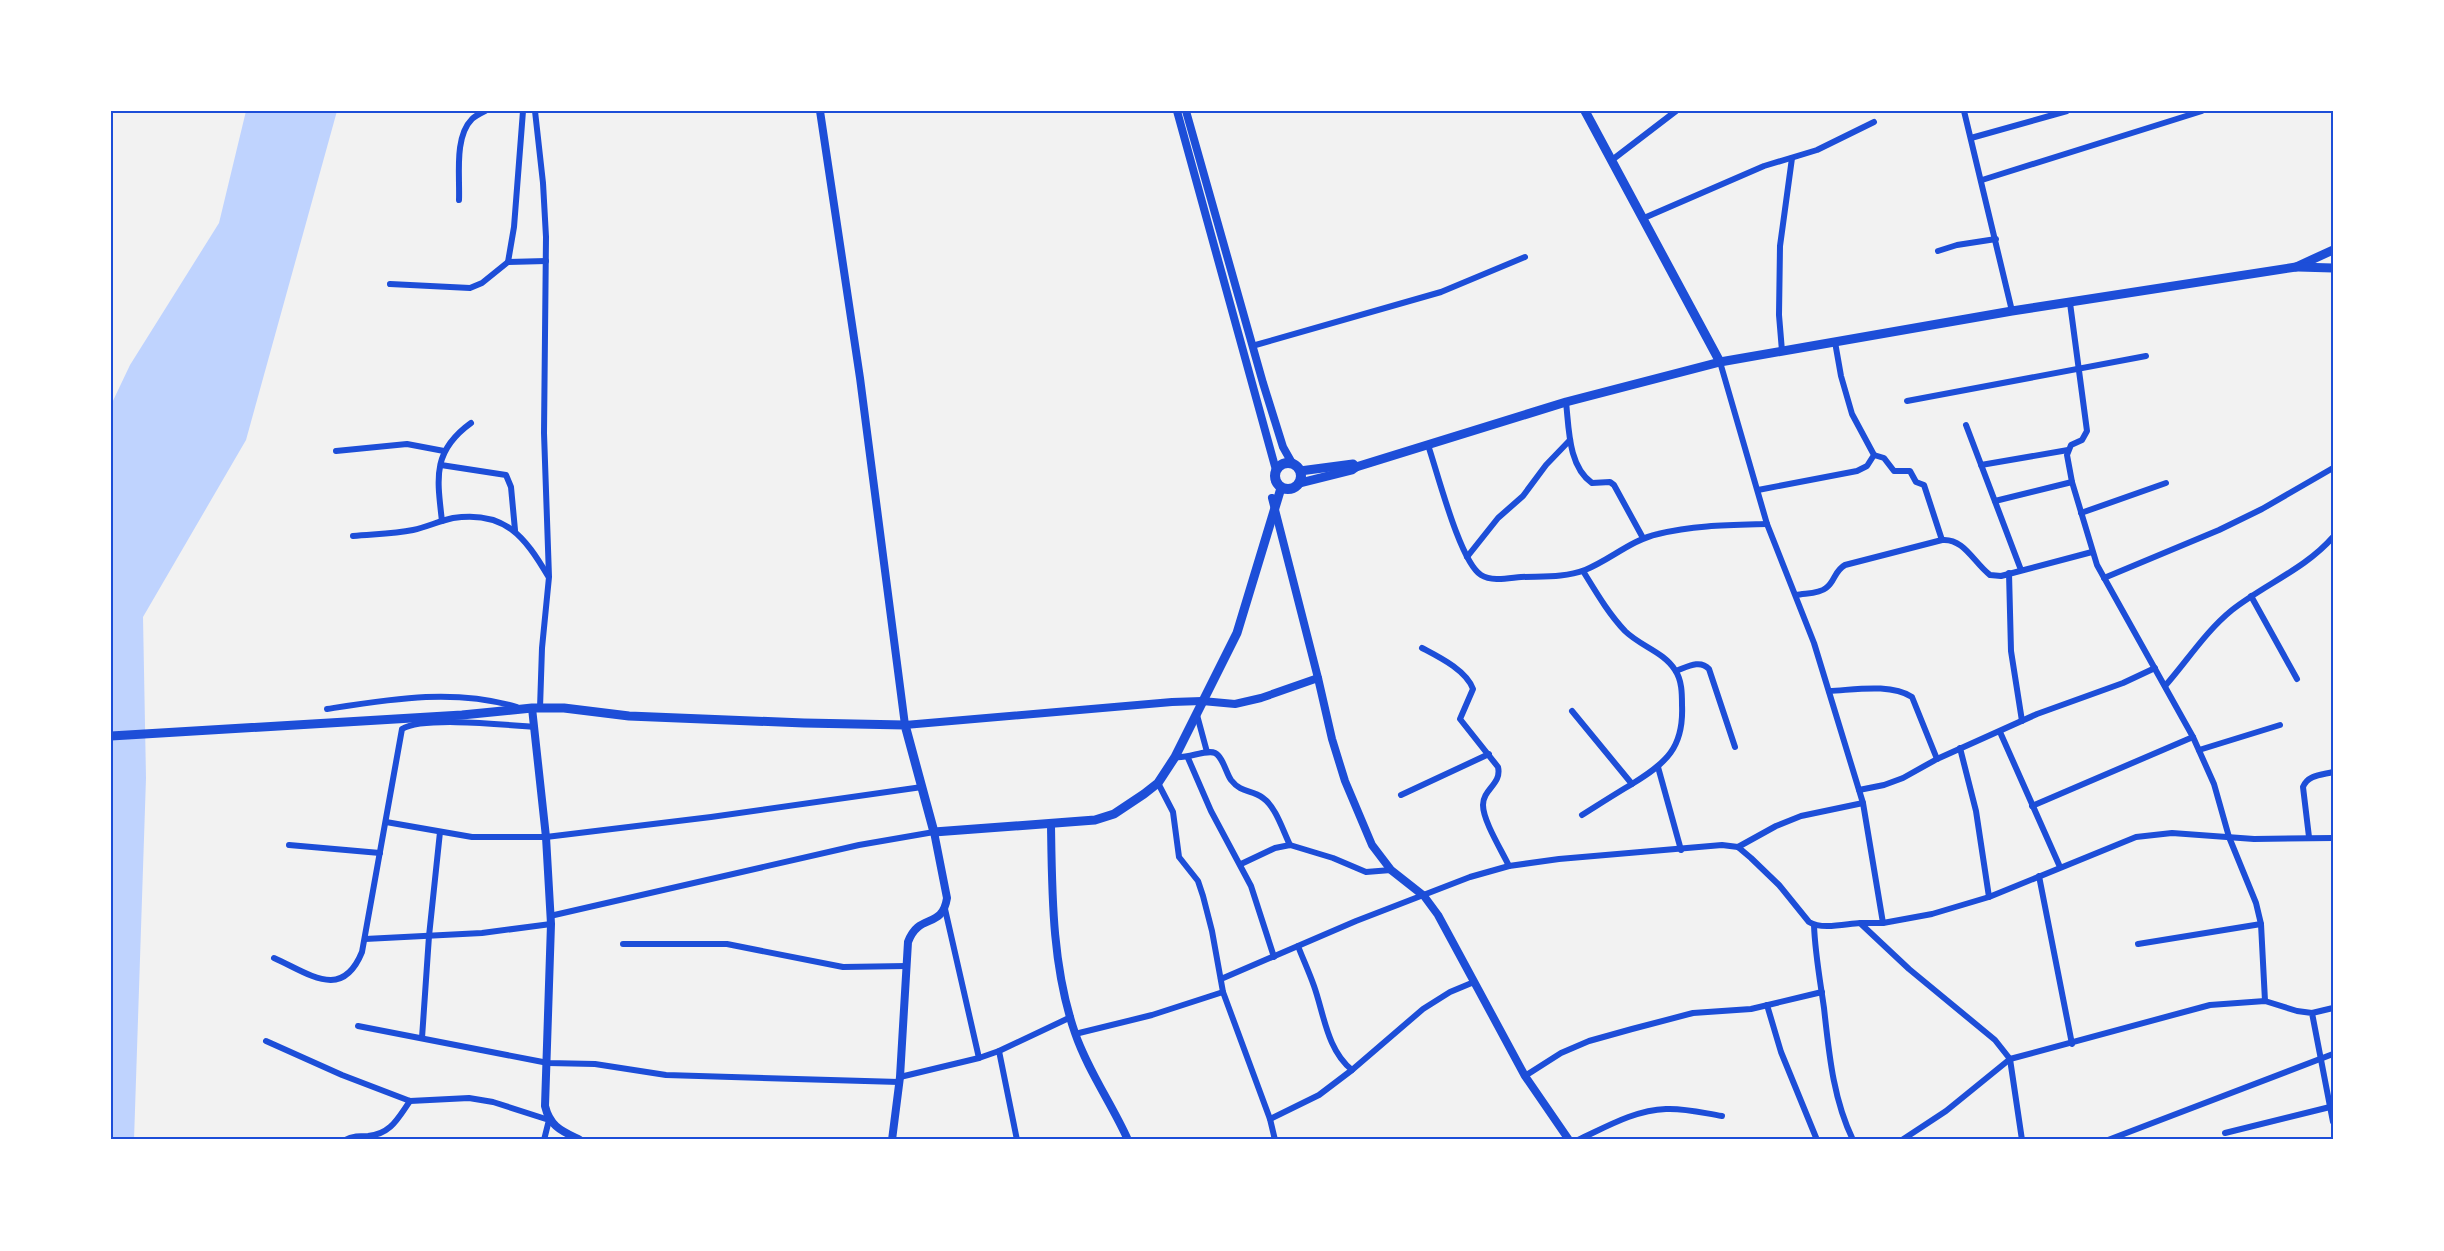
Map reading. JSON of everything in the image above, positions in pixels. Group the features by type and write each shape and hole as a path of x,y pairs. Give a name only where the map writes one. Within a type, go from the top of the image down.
{"highway":[{"path":"1292,463 1300,471 1300,483 1291,489 1279,486 1274,480 1276,470 1280,465 1292,463"}],"main road":[{"path":"1585,111 1720,362"},
{"path":"2296,267 2333,250"},
{"path":"1300,483 1352,470 1356,466 1566,402 1720,362 2012,311 2296,267 2333,268"},
{"path":"1300,471 1353,464 1356,466"},
{"path":"111,736 462,715 532,708 564,708 629,716 905,725 934,832 1095,820 1114,814 1158,783 1175,757 1225,654 1224,650 1279,486"},
{"path":"1051,825 1056,942 1064,992 1075,1034 1128,1140"}],"street":[{"path":"459,200 460,149 472,119 485,111"},
{"path":"508,262 514,227 523,111"},
{"path":"535,111 543,183 546,261 544,434 549,577 542,648 532,708 546,837 550,920 548,1063 545,1106 549,1120 544,1140"},
{"path":"820,111 860,378 905,725 1202,701 1235,704 1261,698 1318,678"},
{"path":"1177,111 1276,470"},
{"path":"1186,111 1252,346 1283,447 1292,463"},
{"path":"1612,160 1676,111"},
{"path":"1965,111 2012,311"},
{"path":"1971,138 2067,111"},
{"path":"1982,180 2189,113 2202,111"},
{"path":"1644,218 1725,182 1817,150 1874,122"},
{"path":"1782,351 1779,315 1780,246 1792,158"},
{"path":"1938,251 1957,244 1996,239"},
{"path":"1252,346 1441,291 1525,257"},
{"path":"390,284 470,288 482,284 508,262 546,261"},
{"path":"2070,303 2087,430 2082,440 2071,445 2068,450 2072,482 2080,513 2092,552 2104,578 2166,686 2193,737 2214,784 2229,837 2246,875 2261,924 2265,1000"},
{"path":"1835,342 1840,376 1852,414 1874,455 1884,458 1894,471 1911,471 1916,483 1924,485 1941,540"},
{"path":"1907,401 2146,356"},
{"path":"1720,362 1767,524 1796,595 1829,691 1863,803 1883,923"},
{"path":"1566,402 1570,440 1580,469 1588,481 1610,482 1643,538"},
{"path":"442,521 439,494 444,451 458,432 471,423"},
{"path":"1966,425 2021,570"},
{"path":"1467,556 1498,518 1523,496 1546,465 1570,440"},
{"path":"336,451 407,444 444,451"},
{"path":"1428,445 1456,532 1467,556 1480,575 1492,579 1538,578 1583,571 1643,538 1694,527 1767,524"},
{"path":"1981,465 2068,450"},
{"path":"1758,490 1857,471 1867,466 1874,455"},
{"path":"441,465 506,475 510,479 515,530"},
{"path":"2104,578 2219,530 2262,509 2333,468"},
{"path":"1995,501 2072,482"},
{"path":"2080,513 2166,483"},
{"path":"1274,502 1332,739 1345,781 1372,844 1391,870 1424,896 1438,915 1525,1076 1569,1140"},
{"path":"353,536 415,530 442,521 477,517 496,521 515,530 531,548 549,577"},
{"path":"2166,686 2216,624 2252,596 2304,564 2333,537"},
{"path":"1796,595 1824,590 1838,568 1845,565 1941,540 1950,540 1959,544 1990,575 2009,573 2092,552"},
{"path":"1582,815 1658,767 1672,752 1679,738 1683,720 1681,686 1676,670 1665,658 1626,632 1608,610 1583,571"},
{"path":"2009,573 2011,651 2022,722"},
{"path":"2252,596 2297,679"},
{"path":"1422,648 1441,658 1471,682 1473,689 1460,719 1489,754 1499,774 1497,781 1486,795 1483,803 1484,814 1509,866"},
{"path":"1676,670 1699,663 1705,664 1735,747"},
{"path":"1859,790 1903,778 1960,748 2037,714 2123,683 2155,668"},
{"path":"1829,691 1889,690 1904,692 1912,697 1937,759"},
{"path":"327,709 422,696 479,698 532,708"},
{"path":"1572,711 1632,784"},
{"path":"1196,712 1207,752"},
{"path":"274,958 321,978 334,981 346,977 356,968 365,939 400,733 405,727 454,723 534,728"},
{"path":"2199,750 2280,725"},
{"path":"2000,732 2060,867"},
{"path":"2032,806 2193,737"},
{"path":"1960,748 1976,811 1989,897"},
{"path":"1175,757 1188,758 1207,752 1214,752 1218,755 1237,787 1265,799 1290,845"},
{"path":"1401,795 1489,754"},
{"path":"1188,758 1211,811 1241,864 1262,914 1274,957"},
{"path":"1658,767 1681,850"},
{"path":"2309,837 2303,787 2312,777 2333,772"},
{"path":"1158,783 1173,812 1179,857 1198,881 1203,896 1223,992 1270,1119 1275,1140"},
{"path":"386,822 440,832 502,838 546,837 711,817 922,787"},
{"path":"1738,847 1776,826 1801,816 1863,803"},
{"path":"422,1038 429,936 440,832"},
{"path":"365,939 429,936 550,920 859,845 934,832 946,898 945,909 978,1058"},
{"path":"1221,979 1356,921 1470,878 1509,866 1559,859 1722,845 1738,847 1779,885 1802,916 1814,925 1883,923 1932,914 1989,897 2136,837 2172,833 2229,837 2333,837"},
{"path":"289,845 380,853"},
{"path":"1241,864 1275,848 1290,845 1333,858 1366,872 1391,870"},
{"path":"2039,876 2072,1044"},
{"path":"892,1140 899,1079 908,942 912,930 920,924 936,919 945,909"},
{"path":"1860,923 1909,969 1995,1040 2010,1059 2022,1140"},
{"path":"2138,944 2261,924"},
{"path":"1814,925 1816,968 1822,992 1837,1099 1853,1140"},
{"path":"623,944 727,944 843,967 907,966"},
{"path":"1298,946 1335,1050 1342,1063 1352,1070"},
{"path":"1270,1119 1319,1095 1423,1009 1449,992 1473,982"},
{"path":"1075,1034 1223,992"},
{"path":"1525,1076 1561,1053 1589,1041 1693,1013 1730,1012 1822,992"},
{"path":"1902,1140 1946,1111 2010,1059 2210,1005 2265,1000 2297,1011 2312,1013 2333,1008"},
{"path":"1767,1005 1781,1052 1817,1140"},
{"path":"2312,1013 2333,1122"},
{"path":"358,1026 548,1063 595,1064 666,1075 899,1079 999,1051 1071,1017"},
{"path":"266,1041 342,1075 410,1101 469,1098 493,1102 549,1120 561,1130 580,1140"},
{"path":"999,1051 1017,1140"},
{"path":"2108,1140 2333,1054"},
{"path":"2325,1085 2333,1083"},
{"path":"345,1140 385,1133 410,1101"},
{"path":"2225,1132 2330,1107"},
{"path":"1578,1140 1624,1118 1654,1110 1682,1109 1722,1116"}],"water":[{"path":"246,111 337,111 246,440 143,617 146,778 134,1140 111,1140 111,405 130,365 219,223"}]}
